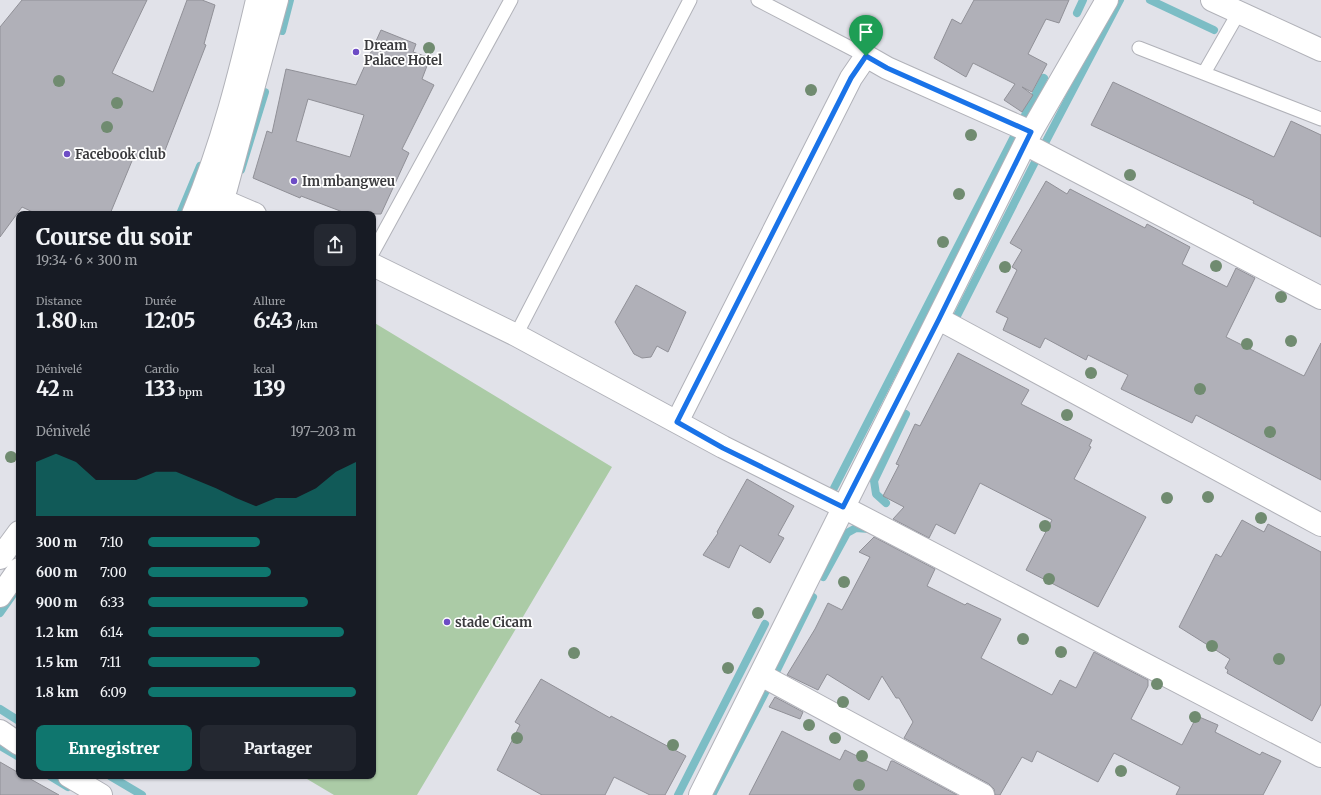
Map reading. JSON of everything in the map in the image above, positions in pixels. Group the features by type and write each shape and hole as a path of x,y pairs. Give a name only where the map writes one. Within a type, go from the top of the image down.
{"street":[{"path":"194,211 207,181 232,103 257,0"},
{"path":"240,211 219,207 250,104 277,0"},
{"path":"700,795 761,675 843,507 939,319 1028,138 1107,0"},
{"path":"1212,0 1320,48"},
{"path":"677,422 851,78 866,56 887,68 1028,138 1321,298"},
{"path":"376,266 516,335 723,448 843,507 1321,756"},
{"path":"939,319 1321,525"},
{"path":"0,558 16,536"},
{"path":"0,596 16,573"},
{"path":"761,675 983,795"},
{"path":"0,731 16,742"},
{"path":"74,779 101,795"}],"lane":[{"path":"376,246 510,0"},
{"path":"516,335 690,0"},
{"path":"758,0 866,56"},
{"path":"1204,73 1239,12"},
{"path":"1139,48 1321,119"}],"green space":[{"name":"stade Cicam","path":"376,324 612,467 417,795 334,795 307,779 376,779"}],"building":[{"path":"22,0 147,0 112,73 153,92 187,0 202,0 215,5 204,44 206,45 162,158 147,151 143,160 134,156 111,211 31,211 22,207 19,211 16,211 16,215 0,237 0,27"},
{"path":"974,0 1069,0 1059,23 1046,19 1028,54 1047,64 1032,92 1022,87 1033,95 1022,112 1004,100 1015,84 973,63 966,77 934,58 952,19 961,24"},
{"path":"381,30 416,44 413,52 430,58 422,79 434,85 402,149 409,153 381,214 376,214 376,211 340,211 301,196 300,198 253,178 267,131 272,133 286,69 356,85","holes":["308,99 364,115 350,157 296,141"]},
{"path":"1113,82 1274,157 1291,121 1321,135 1321,237 1253,203 1254,201 1091,125"},
{"path":"1046,181 1067,194 1070,189 1145,228 1147,224 1190,247 1182,264 1227,287 1236,268 1255,278 1226,337 1304,376 1321,343 1321,480 1196,415 1192,423 1121,389 1128,375 1088,355 1086,360 1045,338 1040,348 1003,330 1008,318 996,312 1017,270 1012,267 1022,250 1010,243"},
{"path":"636,285 686,312 668,352 657,346 651,357 642,358 634,354 615,322"},
{"path":"958,353 1029,390 1021,404 1092,440 1089,446 1091,447 1074,479 1146,517 1098,607 1026,570 1052,520 980,483 955,534 936,524 929,538 893,519 904,507 883,496 899,465 896,464 915,424 920,426"},
{"path":"747,479 794,506 778,535 784,538 770,563 740,545 729,568 703,555 718,533 717,532"},
{"path":"1242,520 1264,532 1268,524 1321,552 1321,704 1312,721 1227,673 1228,670 1225,668 1230,659 1179,627 1216,554 1221,557"},
{"path":"874,537 935,569 927,586 965,605 967,603 1001,619 981,658 1052,695 1060,680 1076,688 1094,652 1148,680 1148,686 1131,719 1182,745 1197,716 1218,725 1215,732 1260,755 1262,752 1281,761 1263,795 1176,795 1180,787 1114,753 1098,782 1037,751 1032,762 1022,757 1000,795 995,795 994,789 989,784 904,738 913,722 899,698 896,698 882,676 869,700 827,674 818,690 787,675 815,629 828,603 842,610 870,557 859,552"},
{"path":"541,679 610,718 611,716 686,756 665,795 650,795 614,777 605,795 542,795 497,770 520,725 515,722"},
{"path":"775,697 803,712 800,719 769,707"},
{"path":"782,731 840,760 845,750 887,771 891,761 893,761 957,795 749,795"},
{"path":"0,762 16,771 16,779 30,779 59,795 0,795"}],"waterway":[{"path":"282,31 290,0"},
{"path":"1077,13 1083,0"},
{"path":"1044,145 1120,0"},
{"path":"1150,0 1214,30"},
{"path":"833,490 1044,78"},
{"path":"241,170 265,92"},
{"path":"956,318 1036,160"},
{"path":"181,211 200,166"},
{"path":"886,503 876,494 874,481 906,414"},
{"path":"823,577 847,533 856,528 869,529"},
{"path":"0,613 12,596"},
{"path":"776,672 813,597"},
{"path":"678,795 765,624"},
{"path":"712,795 767,689"},
{"path":"0,709 16,719"},
{"path":"0,746 16,755"},
{"path":"55,779 68,787"},
{"path":"115,779 142,795"}],"place":[{"name":"Dream Palace Hotel","path":"356,52"},
{"name":"Facebook club","path":"67,154"},
{"name":"Im mbangweu","path":"294,181"},
{"name":"stade Cicam","path":"447,622"}],"route":[{"path":"866,56 887,68 1031,132 939,319 843,507 723,448 677,422 851,78 866,56"}]}
